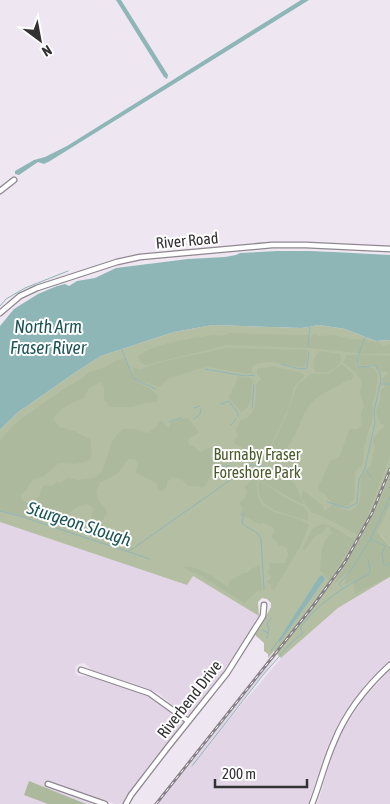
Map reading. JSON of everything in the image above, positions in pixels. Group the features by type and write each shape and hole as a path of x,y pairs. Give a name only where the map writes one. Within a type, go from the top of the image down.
{"street":[{"path":"0,191 14,180"},
{"name":"River Road","path":"0,313 11,302 37,288 117,262 140,257 272,245 390,249"},
{"name":"Riverbend Drive","path":"126,804 188,721 227,673 263,616 264,605"},
{"path":"312,804 333,743 340,729 362,694 390,665"},
{"path":"82,670 149,693 188,721"},
{"path":"48,784 102,804"}],"shaded area":[{"path":"0,522 193,576 259,616 225,670 189,715 185,715 159,694 149,689 92,670 84,663 76,666 75,672 78,676 90,676 148,696 182,722 182,726 131,790 123,804 115,804 46,782 45,785 89,800 92,804 0,804"},
{"path":"341,566 269,667 215,736 281,658 338,608 390,577 390,660 365,685 339,723 327,748 308,804 155,804"},
{"path":"390,670 390,804 317,804 335,748 344,728 364,698"}],"green space":[{"name":"Burnaby Fraser Foreshore Park","path":"213,325 302,328 319,325 345,329 376,341 390,340 390,546 380,535 390,560 390,577 338,608 281,658 274,651 268,658 268,654 264,651 264,643 255,635 271,607 271,603 267,599 262,598 258,602 259,616 193,576 187,585 0,522 0,430 17,413 101,356 174,332"},
{"path":"229,333 309,335 310,338 314,334 318,336 333,335 367,340 368,343 370,341 379,342 383,346 390,344 390,353 367,354 309,348 309,339 308,348 227,345 146,365 141,363 138,356 145,351 164,344"},
{"path":"227,348 308,350 306,365 302,367 264,362 252,366 252,373 247,374 208,367 168,379 159,387 135,379 132,368 140,369 165,361"},
{"path":"319,351 340,354 341,361 330,371 323,373 315,372 313,366"},
{"path":"347,355 357,355 356,366 374,368 378,375 373,400 372,423 364,448 363,465 355,473 354,500 347,506 339,506 341,509 350,511 355,508 360,500 362,476 370,465 375,447 372,442 385,425 380,424 376,411 381,399 380,391 385,387 382,379 389,375 387,372 380,371 373,364 362,366 358,361 359,355 390,356 390,456 366,520 358,535 311,512 301,498 303,490 323,506 324,511 332,505 324,493 319,491 318,485 330,461 339,457 350,429 358,429 362,424 361,414 364,406 360,393 362,382 356,373 343,362"},
{"path":"125,359 134,380 158,395 157,402 144,403 132,407 110,407 104,400 104,387 101,382 89,388 84,398 63,408 53,419 59,427 74,431 90,439 92,455 88,461 75,464 59,463 44,476 33,479 21,494 22,500 30,505 32,501 39,497 42,487 46,485 51,486 57,482 61,483 67,478 78,480 94,478 102,472 112,442 122,429 136,429 147,433 154,429 161,420 168,428 170,423 184,418 189,419 199,433 188,439 189,445 194,446 200,452 211,447 213,449 211,457 217,465 204,487 189,486 181,479 172,477 167,482 167,487 162,491 158,489 156,483 136,473 138,462 134,459 128,459 117,474 101,482 96,490 99,502 105,507 107,513 99,526 95,527 91,524 91,516 94,509 88,504 71,511 65,520 67,525 63,526 0,510 0,440 18,421 84,377 87,373 105,367 117,360"},
{"path":"342,364 354,375 351,380 347,380 323,393 311,403 290,444 282,452 286,462 280,457 268,454 287,414 297,385 311,374 329,374"},
{"path":"272,366 305,375 294,387 289,407 266,456 257,464 252,455 243,455 243,448 234,443 234,441 238,435 236,429 241,420 253,411 256,385 261,379 257,374 257,369"},
{"path":"238,376 249,377 253,380 250,402 241,412 228,398"},
{"path":"258,467 257,494 263,505 269,510 299,519 309,525 300,547 274,590 271,588 272,585 267,583 271,578 268,571 270,569 269,563 285,563 288,556 287,548 279,547 271,537 275,531 273,527 264,523 259,524 240,514 243,508 239,503 245,498 247,491 244,488 251,480 249,474 250,468"},
{"path":"260,468 266,477 271,480 286,478 293,482 304,505 259,480"},
{"path":"390,476 390,505 377,532 390,546 390,576 355,594 353,581 344,585 348,572 333,585 357,545"},
{"path":"259,481 304,507 308,513 308,521 279,512 267,506 260,496 258,489"},
{"path":"322,524 329,525 355,540 329,580 320,570 323,545 332,533 329,527 313,538 305,550 303,548 313,528"},
{"path":"260,565 262,590 257,591 245,603 201,576 182,567 193,567 228,587 230,581"},
{"path":"29,781 86,804 48,804 24,795"}],"water":[{"path":"116,0 121,0 168,75 167,79 164,77"},
{"path":"301,0 309,0 50,161 44,164 38,162 19,175 15,174 15,171 34,160 45,157 67,146"},
{"name":"North Arm Fraser River","path":"267,250 390,253 390,340 376,341 345,329 319,325 302,328 213,325 174,332 101,356 17,413 0,430 0,323 20,302 44,290 95,276 115,267 142,262"},
{"path":"322,575 325,579 280,642 278,641 319,577"}],"pier":[{"path":"280,248 360,250 390,252 390,255 277,251 240,253 225,257 188,259 116,268 95,278 77,281 69,286 65,284 57,286 38,294 14,309 0,326 0,320 17,302 33,293 59,282 99,273 118,264 166,257"}],"waterway":[{"path":"0,306 6,299 25,288 68,271"},
{"path":"308,347 310,326"},
{"path":"327,502 347,508 357,503 359,480 365,468 375,423 374,411 381,380 380,373 375,365 358,366 357,359 365,337"},
{"path":"121,348 134,379 156,389"},
{"path":"281,364 300,369 307,368 309,352"},
{"path":"205,369 254,376"},
{"path":"381,384 390,384"},
{"path":"252,408 254,385"},
{"path":"221,404 229,401 238,413 238,416"},
{"path":"194,408 200,406"},
{"path":"194,419 200,414 201,409"},
{"path":"169,422 181,418"},
{"path":"231,425 236,419"},
{"path":"216,472 219,464"},
{"path":"128,552 253,464"},
{"path":"254,465 265,467"},
{"path":"220,466 230,466"},
{"path":"366,470 371,477"},
{"path":"342,587 339,584 351,570 370,540 390,497"},
{"name":"Sturgeon Slough","path":"0,511 150,559"},
{"path":"244,513 242,523 257,533 261,539 264,589"},
{"path":"371,539 385,546 382,553 384,566 390,563"},
{"path":"192,766 263,675 291,643 303,633 300,628 307,619 331,597 369,574 368,559"},
{"path":"267,638 269,629 267,624 271,618"},
{"path":"262,630 268,633"},
{"path":"271,651 278,641"}],"railway":[{"path":"156,804 313,606 345,562 372,513 390,469"}]}
